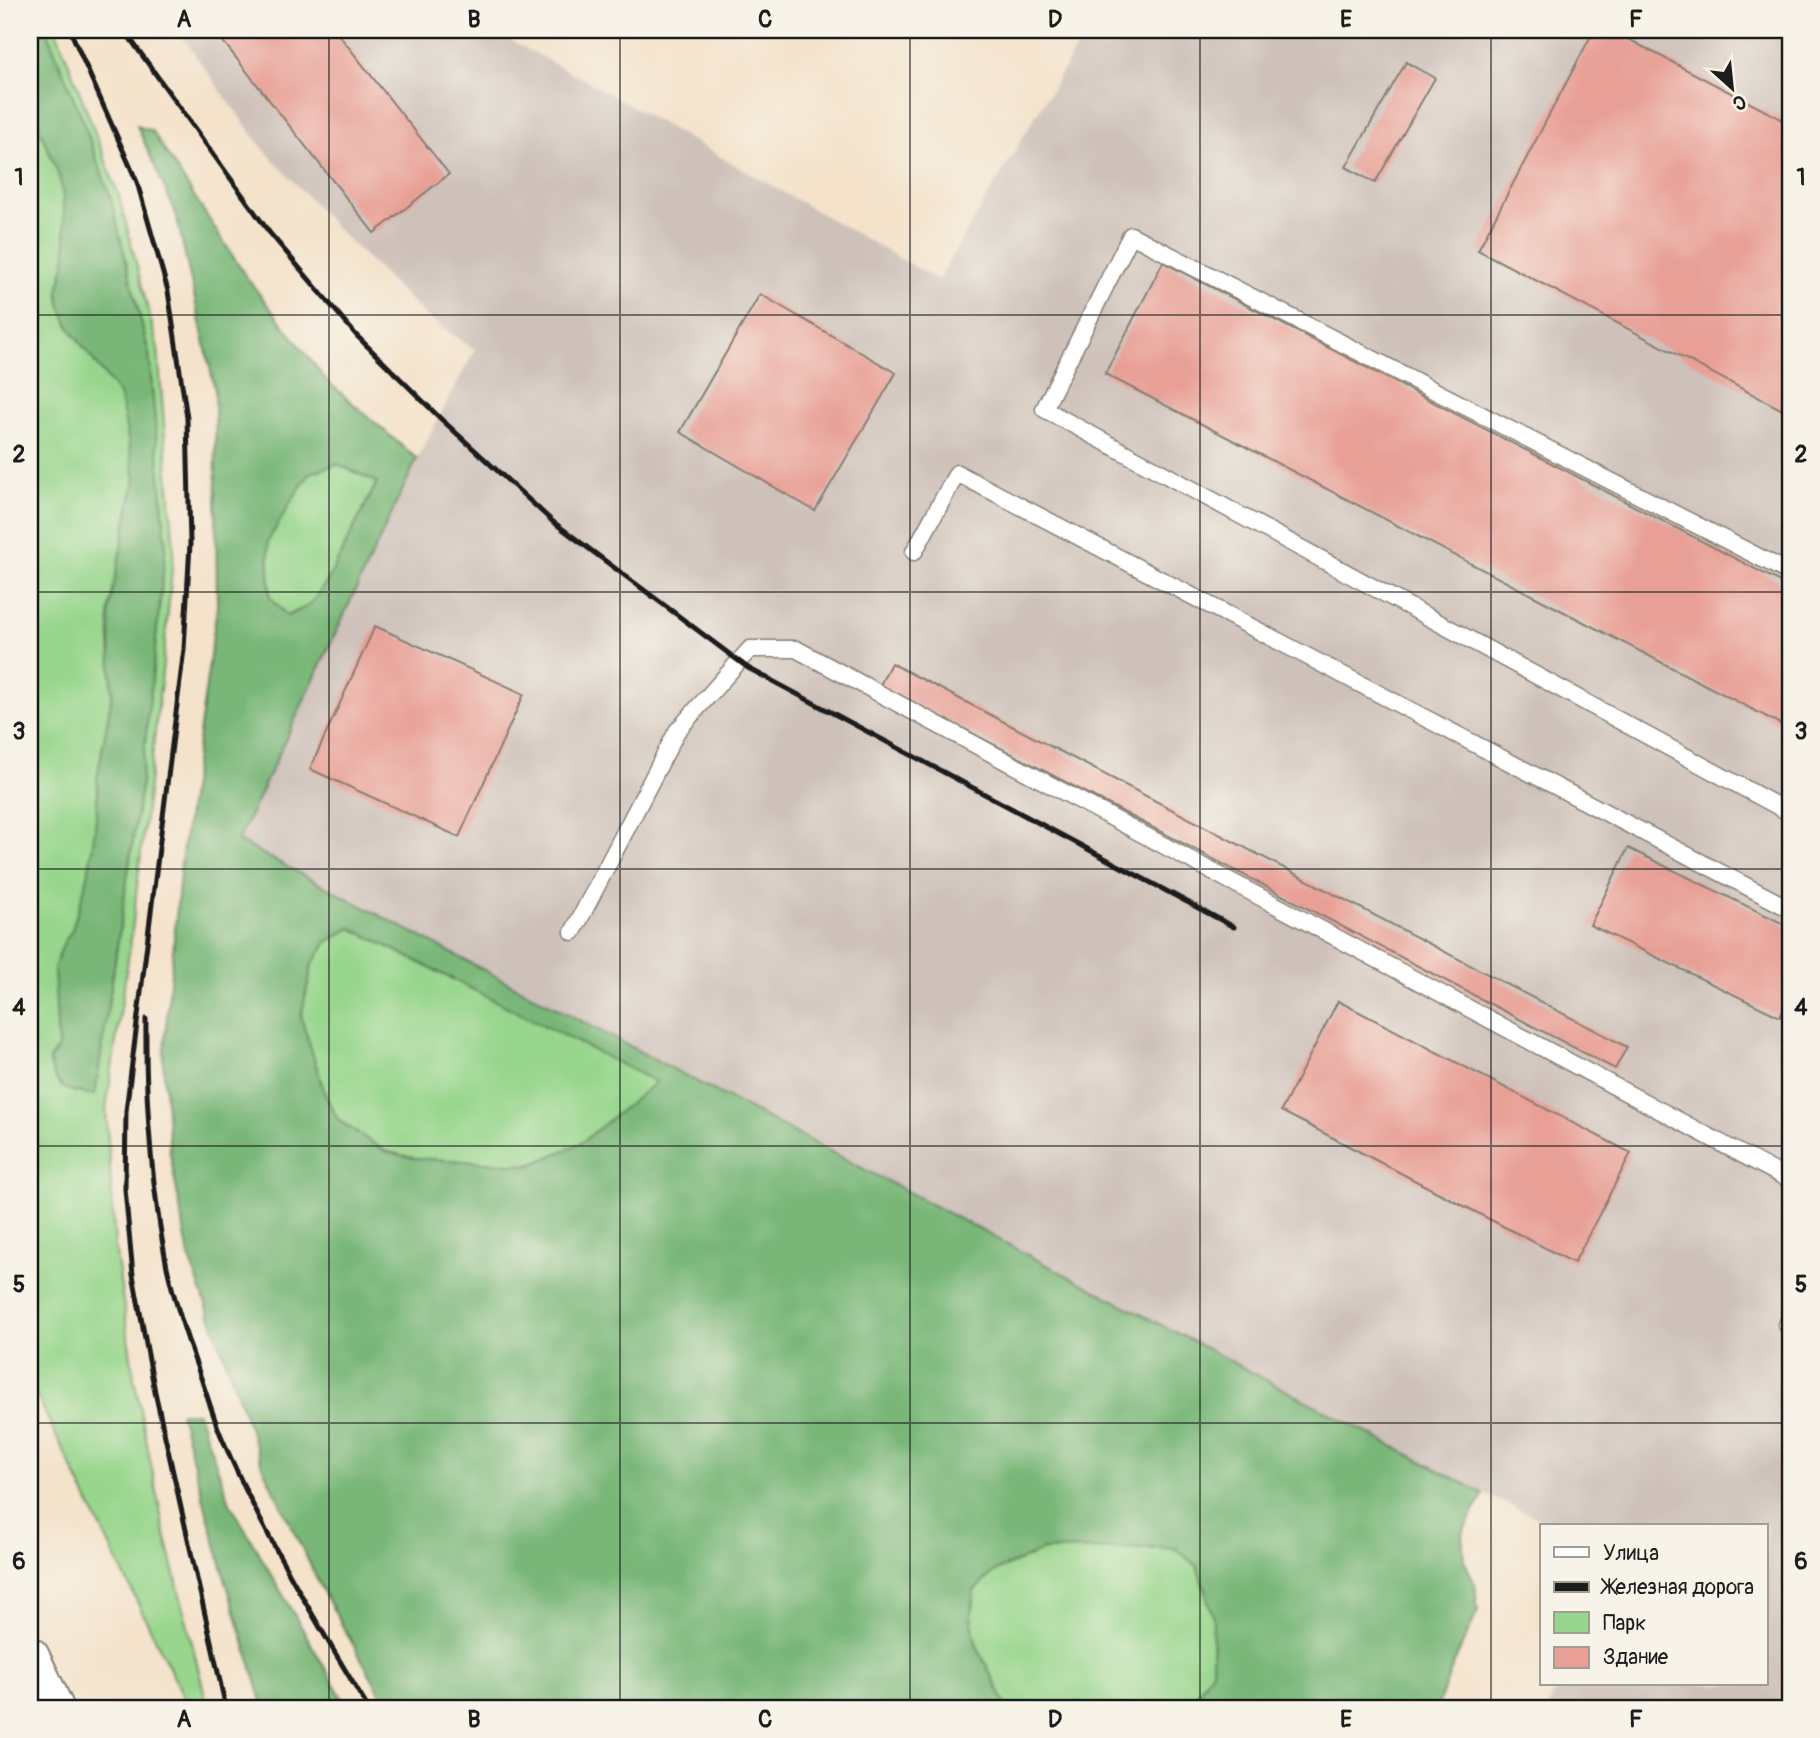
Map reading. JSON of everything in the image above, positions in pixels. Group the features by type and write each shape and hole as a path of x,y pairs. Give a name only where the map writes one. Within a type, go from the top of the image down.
{"street":[{"path":"30,1657 54,1708"}],"lane":[{"path":"1790,573 1131,235 1044,409 1790,813"},
{"path":"914,552 957,473 1790,909"},
{"path":"573,932 677,731 750,649 796,649 1790,1180"},
{"path":"1790,1318 1787,1325 1790,1326"}],"shaded area":[{"path":"177,30 491,30 585,80 938,280 1087,30 1790,30 1790,1708 1548,1708 1555,1686 1768,1686 1768,1524 1552,1524 1484,1494 237,841 417,459 475,350 426,316 337,229 260,145"}],"green space":[{"path":"30,30 56,30 119,196 158,349 174,549 131,939 106,1109 115,1246 134,1378 164,1530 208,1708 189,1708 30,1382"},
{"path":"30,30 46,30 111,199 149,354 166,544 140,793 95,1095 63,1087 52,1070 49,1059 58,1048 54,968 72,930 88,876 95,829 97,779 112,694 109,610 135,478 120,396 70,329 60,304 58,291 66,249 63,197 56,168 30,107"},
{"path":"137,126 152,131 247,278 327,381 417,459 238,841 1484,1494 1462,1533 1464,1560 1475,1584 1478,1611 1437,1708 1174,1708 1195,1697 1212,1671 1213,1616 1197,1566 1175,1548 1044,1550 993,1572 974,1591 971,1617 976,1644 1007,1708 389,1708 324,1593 264,1470 189,1256 170,1154 163,1060 181,862 217,607 215,390 176,214","holes":["337,464 377,482 328,580 310,605 287,616 270,597 268,541 310,473","351,928 656,1082 581,1143 531,1165 413,1158 385,1151 338,1120 326,1097 301,1017 312,964 327,942"]},
{"path":"337,464 377,482 328,580 310,605 287,616 270,597 268,541 310,473"},
{"path":"351,928 657,1082 581,1143 531,1165 413,1158 385,1151 338,1120 326,1097 301,1017 312,964 327,942"},
{"path":"180,1413 198,1413 230,1503 348,1708 264,1708"},
{"path":"1175,1548 1197,1566 1213,1616 1212,1671 1195,1697 1174,1708 1007,1708 976,1644 971,1617 974,1591 993,1572 1044,1550"}],"building":[{"path":"214,30 335,30 449,174 374,233"},
{"path":"1594,30 1611,30 1790,124 1790,414 1478,250"},
{"path":"1406,62 1435,78 1375,183 1346,167"},
{"path":"1163,262 1790,587 1790,729 1105,374"},
{"path":"760,294 896,373 815,511 680,432"},
{"path":"375,626 524,694 459,837 310,769"},
{"path":"891,663 1627,1047 1615,1069 880,685"},
{"path":"1628,848 1790,927 1790,996 1780,1017 1590,925"},
{"path":"1338,1001 1631,1153 1574,1263 1281,1111"}],"railway":[{"path":"70,30 137,182 168,291 187,418 190,544 184,649 126,1111 125,1189 133,1275 155,1392 226,1708"},
{"path":"124,30 269,232 357,336 440,418 552,521 748,668 1234,927"},
{"path":"146,1019 148,1112 153,1174 167,1267 182,1323 216,1423 254,1507 290,1575 368,1708"}]}
